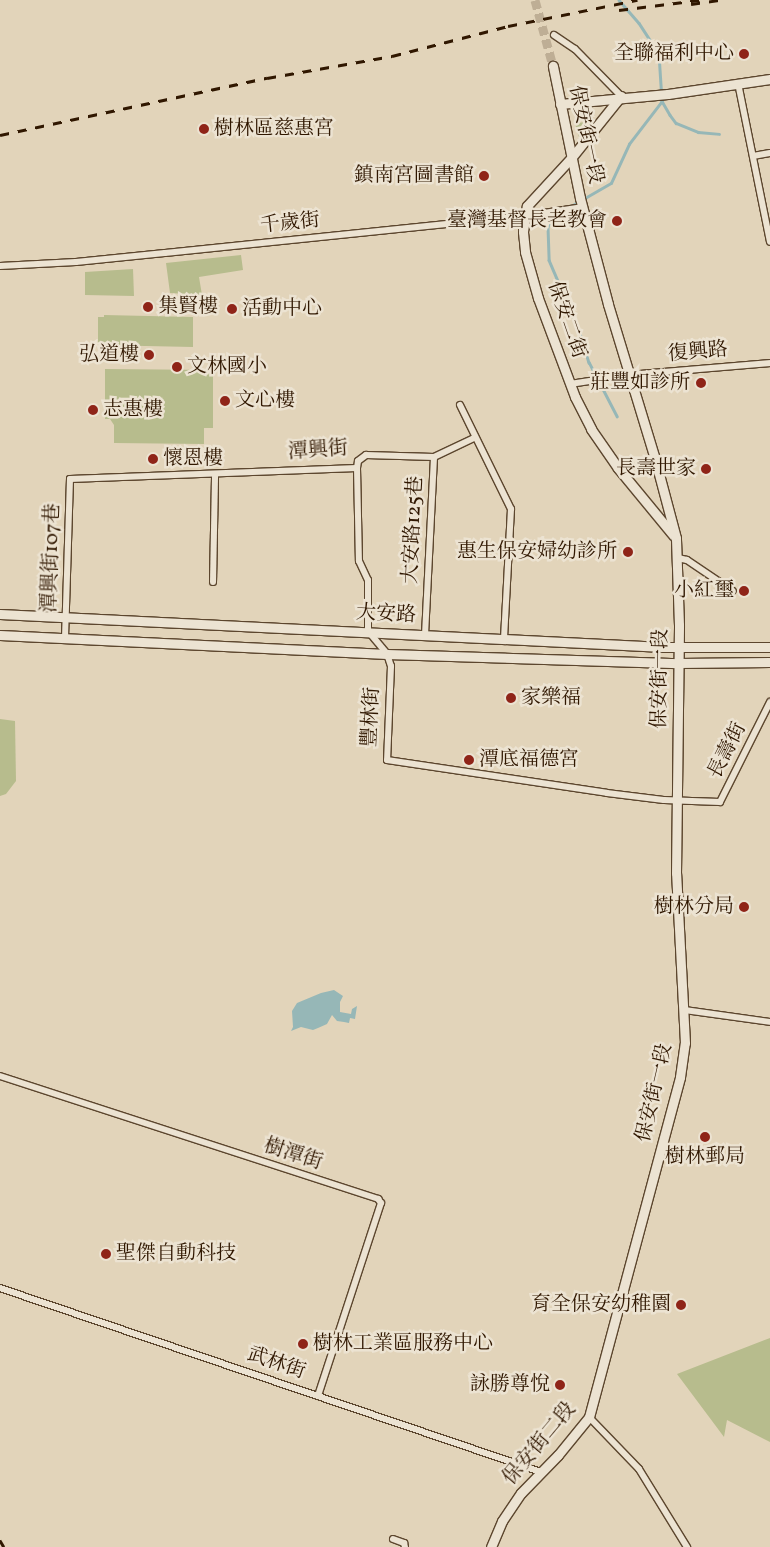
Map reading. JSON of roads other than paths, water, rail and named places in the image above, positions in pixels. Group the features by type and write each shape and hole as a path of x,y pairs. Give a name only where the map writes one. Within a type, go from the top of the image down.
{"street":[{"path":"554,35 574,49 621,96"},
{"name":"保安街一段","path":"553,66 582,202 628,375 655,459 676,538 678,558 679,664 676,800 678,916 685,1043 680,1077 621,1301"},
{"path":"560,104 621,96 664,94 770,79"},
{"path":"738,83 770,242"},
{"path":"524,216 527,206 572,157 621,96"},
{"path":"753,156 770,153"},
{"name":"千歲街","path":"0,266 76,262 524,216 568,210 582,202"},
{"name":"保安二街","path":"524,216 525,252 535,289 570,384 591,429 618,468 676,538"},
{"name":"復興路","path":"570,384 628,375 770,363"},
{"path":"460,405 474,438 511,509 504,639"},
{"name":"潭興街","path":"70,480 357,468 358,461 366,455 434,457 474,438"},
{"name":"大安路125巷","path":"425,635 434,457"},
{"path":"357,468 360,561 368,580 368,631 387,654"},
{"path":"213,582 215,474"},
{"name":"潭興街107巷","path":"66,638 70,480"},
{"path":"678,558 687,560 733,591"},
{"name":"大安路","path":"0,614 679,647 770,647"},
{"name":"大安路","path":"0,635 387,654 679,664 770,662"},
{"name":"豐林街","path":"387,654 391,666 386,760 607,793 676,800"},
{"name":"長壽街","path":"676,800 720,802 770,702"},
{"path":"684,1010 770,1022"},
{"name":"樹潭街","path":"0,1076 378,1199 381,1204 318,1396"},
{"name":"武林街","path":"0,1288 541,1472"},
{"name":"保安街二段","path":"491,1547 502,1521 514,1502 589,1417 621,1301"},
{"path":"589,1417 598,1423 639,1469 687,1547"},
{"path":"394,1539 404,1543 405,1547"}],"water":[{"path":"334,990 343,996 340,1002 340,1012 351,1014 352,1009 357,1006 355,1019 350,1018 349,1023 337,1021 332,1015 327,1024 313,1030 301,1027 291,1031 293,1027 292,1011 297,1003"}],"waterway":[{"path":"619,0 639,23 659,54 662,101 670,115 676,123 698,132 719,134"},
{"path":"571,206 611,183 629,144 662,101"},
{"path":"557,213 552,218 548,227 549,260 579,330 589,362 617,416"}],"tunnel":[{"path":"535,0 553,66"}],"railway":[{"path":"0,135 267,78 392,56 508,26 637,0"},
{"path":"619,10 699,0"},
{"path":"691,4 719,0"},
{"path":"0,1540 4,1547"}],"place":[{"name":"全聯福利中心","path":"744,54"},
{"name":"樹林區慈惠宮","path":"204,129"},
{"name":"鎮南宮圖書館","path":"484,176"},
{"name":"臺灣基督長老教會","path":"617,221"},
{"name":"集賢樓","path":"148,307"},
{"name":"活動中心","path":"232,309"},
{"name":"弘道樓","path":"149,355"},
{"name":"文林國小","path":"177,367"},
{"name":"莊豐如診所","path":"701,383"},
{"name":"文心樓","path":"225,401"},
{"name":"志惠樓","path":"93,410"},
{"name":"懷恩樓","path":"153,459"},
{"name":"長壽世家","path":"706,469"},
{"name":"惠生保安婦幼診所","path":"628,552"},
{"name":"小紅璽","path":"744,591"},
{"name":"家樂福","path":"511,698"},
{"name":"潭底福德宮","path":"469,760"},
{"name":"樹林分局","path":"744,907"},
{"name":"樹林郵局","path":"705,1137"},
{"name":"聖傑自動科技","path":"106,1254"},
{"name":"育全保安幼稚園","path":"681,1305"},
{"name":"樹林工業區服務中心","path":"303,1344"},
{"name":"詠勝尊悅","path":"560,1385"}]}
